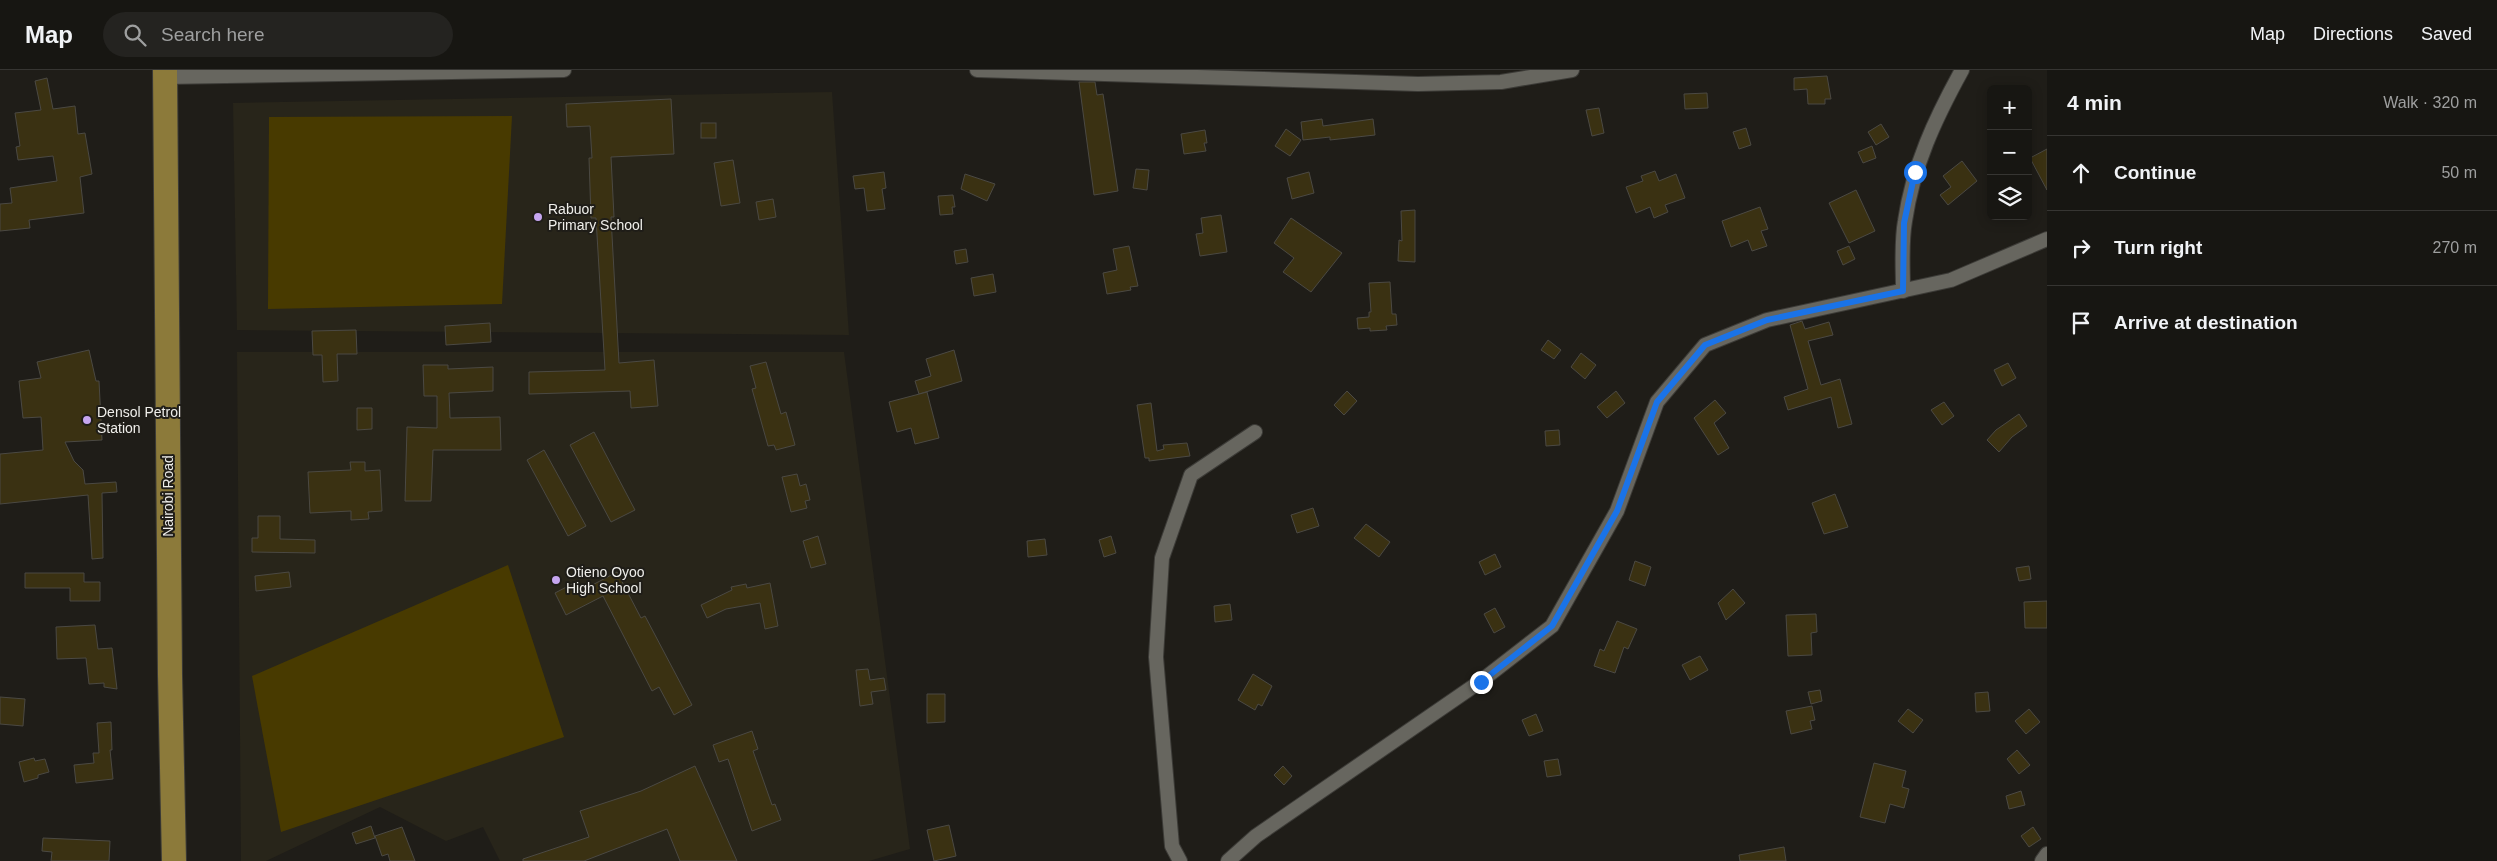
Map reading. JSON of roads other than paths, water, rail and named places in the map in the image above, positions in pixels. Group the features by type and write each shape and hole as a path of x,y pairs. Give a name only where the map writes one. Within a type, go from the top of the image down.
{"highway":[{"name":"Nairobi Road","path":"165,74 170,674 174,861"}],"street":[{"path":"165,74 564,70"},
{"path":"977,70 1418,84 1501,82 1572,70"},
{"path":"1903,291 1904,223 1915,172 1934,122 1962,70"},
{"path":"1228,861 1256,836 1481,682 1552,626 1617,511 1657,402 1705,345 1767,320 1951,280 2047,239"},
{"path":"1180,861 1172,846 1156,657 1162,558 1191,475 1255,432"},
{"path":"2042,861 2047,854"}],"place":[{"name":"Rabuor Primary School","path":"538,217"},
{"name":"Densol Petrol Station","path":"87,420"},
{"name":"Otieno Oyoo High School","path":"556,580"}]}
